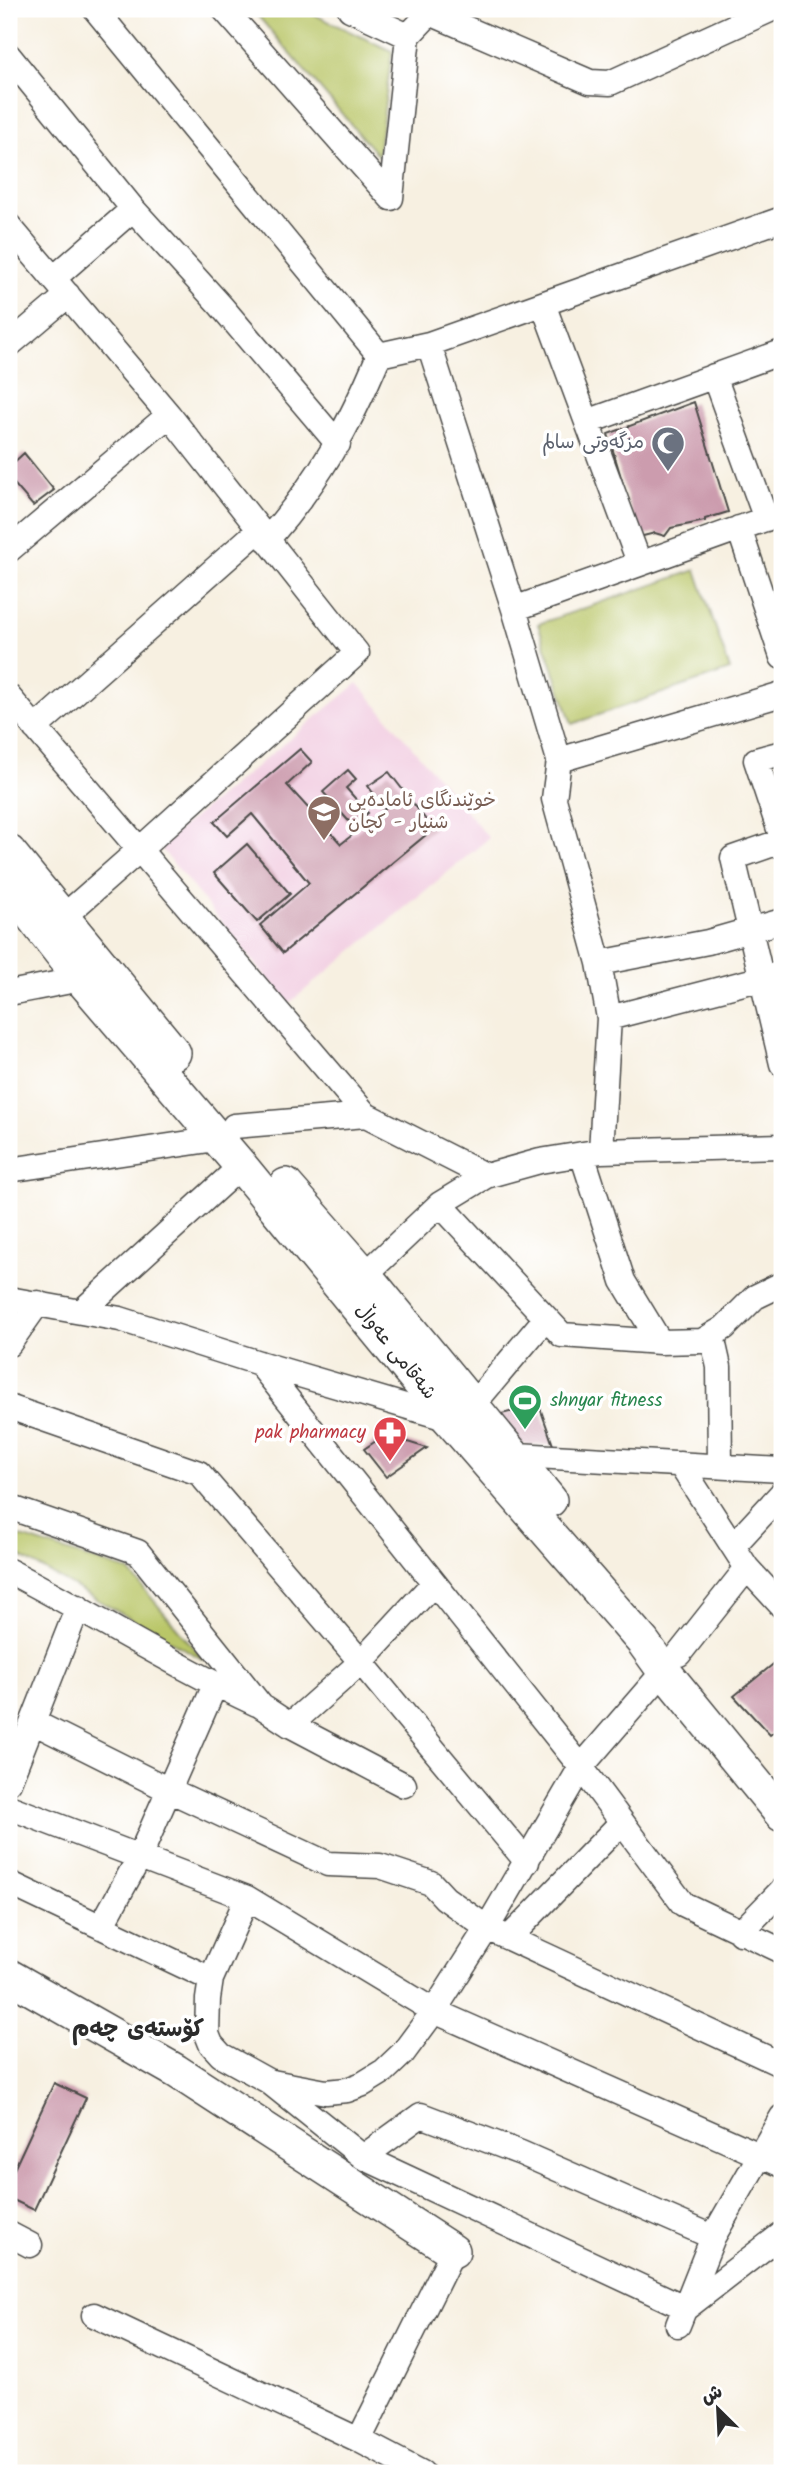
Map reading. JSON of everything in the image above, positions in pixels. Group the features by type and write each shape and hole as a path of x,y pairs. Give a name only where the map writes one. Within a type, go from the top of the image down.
{"main road":[{"name":"شەقامی عەواڵ","path":"9,852 225,1133 241,1166 497,1455 672,1662 782,1779"},
{"name":"شەقامی عەواڵ","path":"9,887 81,979 225,1133 365,1275 460,1413"},
{"name":"شەقامی عەواڵ","path":"672,1662 782,1815"},
{"path":"9,1976 176,2071 453,2251"}],"street":[{"path":"95,9 379,355"},
{"path":"224,9 391,198 408,36 428,15 435,15 590,82 610,83 772,9"},
{"path":"349,9 408,36"},
{"path":"9,56 133,209 221,306 338,444"},
{"path":"9,345 133,209"},
{"path":"379,355 429,344 782,219"},
{"path":"9,226 169,415 357,653 62,918"},
{"path":"543,304 639,562"},
{"path":"429,344 514,608 559,760 554,799 599,963 609,1018 592,1153 624,1281 660,1342"},
{"path":"587,422 782,352"},
{"path":"35,728 293,510 338,444 379,355"},
{"path":"514,608 774,516 714,376"},
{"path":"9,550 169,415"},
{"path":"739,528 782,657"},
{"path":"559,760 782,694"},
{"path":"9,697 366,1115 486,1176"},
{"path":"782,753 756,760 782,839 733,858 750,930 772,975 782,1064"},
{"path":"599,963 708,942 782,921"},
{"path":"609,1018 772,975"},
{"path":"9,993 81,979"},
{"path":"9,1170 225,1133 366,1115"},
{"path":"365,1275 440,1204 486,1176 540,1161 592,1153 782,1146"},
{"path":"82,1311 241,1166"},
{"path":"440,1204 562,1335 691,1343 712,1336 755,1297 782,1284"},
{"path":"9,1299 120,1319 259,1363 460,1413 546,1318"},
{"path":"9,1344 38,1303"},
{"path":"712,1336 719,1367 720,1466"},
{"path":"259,1363 581,1767 683,1904 782,1951"},
{"path":"9,1408 199,1473 527,1861"},
{"path":"497,1455 782,1470"},
{"path":"680,1464 747,1568 782,1606"},
{"path":"733,1546 782,1493"},
{"path":"9,1507 138,1552 261,1706"},
{"path":"498,1933 527,1861 581,1767 672,1662 747,1568"},
{"path":"9,1571 215,1685 261,1706 290,1725 404,1785"},
{"path":"290,1725 361,1662 433,1584"},
{"path":"9,1782 78,1607"},
{"path":"101,1927 139,1858 215,1685"},
{"path":"33,1722 169,1790 328,1864 380,1866 431,1883 444,1898 498,1933 782,2065"},
{"path":"9,1807 247,1898 434,2011 771,2161"},
{"path":"268,2081 326,2092 347,2090 384,2071 403,2053 498,1933 622,1822"},
{"path":"9,1883 211,1979"},
{"path":"740,1933 782,1890"},
{"path":"247,1898 211,1979 207,2034 211,2044 221,2055 268,2081 363,2157 682,2317"},
{"path":"363,2157 421,2115 522,2153 713,2237"},
{"path":"682,2317 713,2237 771,2161 782,2117"},
{"path":"682,2317 782,2234"},
{"path":"359,2440 453,2251"},
{"path":"94,2315 359,2440 422,2473"}],"shaded area":[{"name":"خوێندنگای ئامادەیی شنیار - کچان","path":"358,683 489,838 288,1004 159,846"}],"green space":[{"path":"252,9 302,9 392,51 378,156"},
{"path":"696,570 730,670 572,724 538,624"},
{"path":"9,1533 129,1571 204,1660 9,1550"}],"building":[{"name":"مزگەوتی سالم","path":"694,402 728,512 705,521 671,528 665,536 655,533 639,537 608,434"},
{"path":"24,453 54,490 33,506 9,478 9,467"},
{"path":"300,749 312,762 287,785 341,844 385,809 368,786 389,772 433,829 283,953 260,925 309,883 252,814 227,836 214,822"},
{"path":"348,770 356,779 346,788 368,813 353,826 323,792"},
{"path":"247,844 290,894 257,922 214,873"},
{"name":"shnyar fitness","path":"539,1405 553,1445 514,1445 489,1417"},
{"name":"pak pharmacy","path":"385,1435 427,1448 386,1477 364,1449"},
{"path":"777,1661 782,1666 782,1726 770,1735 734,1696"},
{"path":"54,2083 86,2098 34,2210 9,2198 9,2180"}],"place":[{"name":"مزگەوتی سالم","path":"668,473"},
{"name":"خوێندنگای ئامادەیی شنیار - کچان","path":"324,842"},
{"name":"shnyar fitness","path":"525,1431"},
{"name":"pak pharmacy","path":"390,1463"}],"district":[{"name":"کۆستەی چەم","path":"138,2030"}]}
